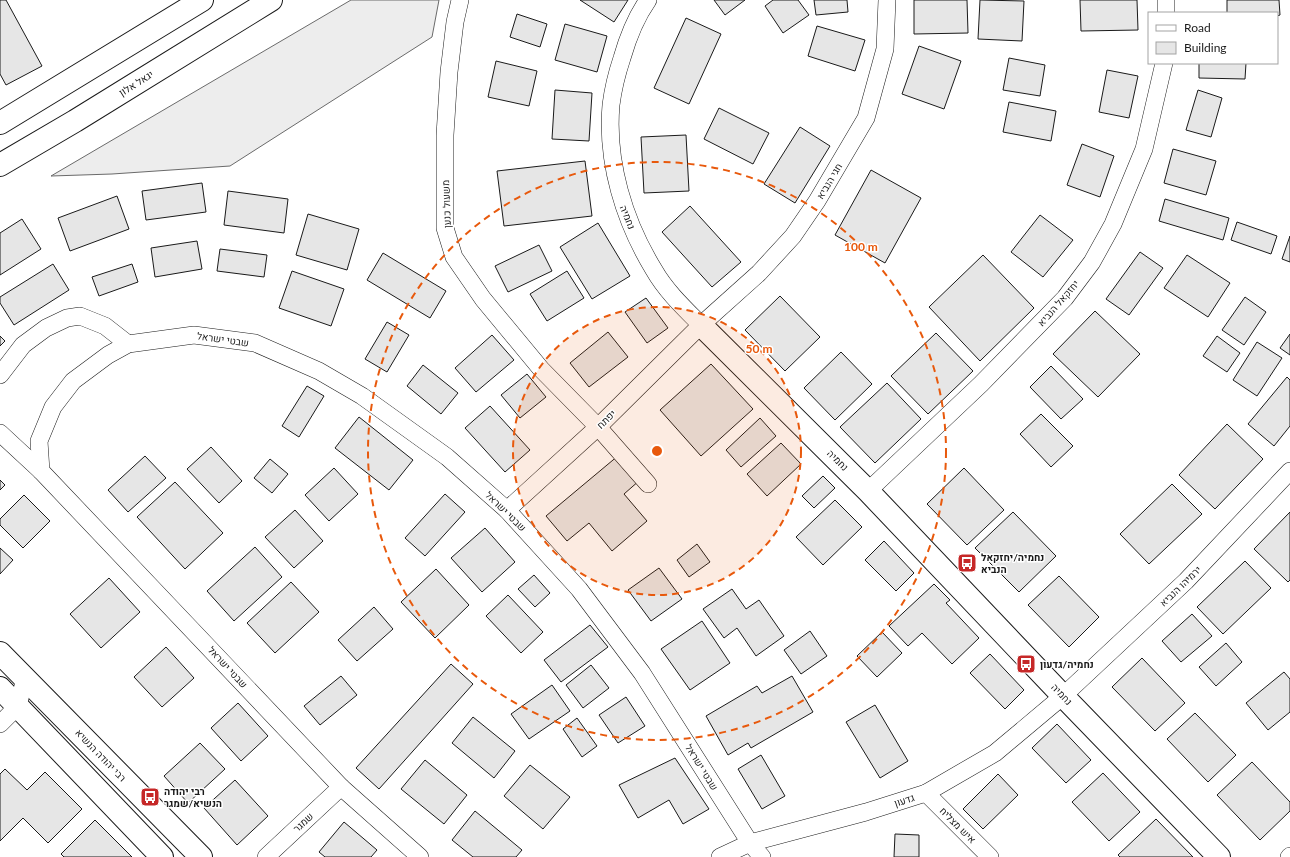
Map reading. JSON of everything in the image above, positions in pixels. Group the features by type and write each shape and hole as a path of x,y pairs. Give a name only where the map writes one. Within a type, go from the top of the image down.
{"street":[{"path":"0,123 202,0"},
{"name":"יגאל אלון","path":"0,165 82,117 271,0"},
{"name":"משעול כנען","path":"460,0 455,22 449,72 444,135 445,228 454,257 483,299 541,369 598,427 648,484"},
{"name":"נחמיה","path":"648,0 627,38 613,89 611,106 611,142 615,172 622,202 654,271 679,304 868,491 1219,857"},
{"name":"חגי הנביא","path":"701,325 759,273 792,236 817,201 866,118 885,49 887,0"},
{"path":"1166,0 1166,12"},
{"name":"יחזקאל הנביא","path":"868,491 981,384 1065,298 1092,262 1113,224 1144,149 1164,64"},
{"path":"0,374 23,345 46,328 67,318 80,316 105,326 128,344"},
{"name":"יפתח","path":"507,510 598,427 701,325"},
{"name":"שבטי ישראל","path":"42,471 39,441 53,407 73,381 108,355 128,344 194,335 210,337 255,344 319,371 362,396 447,457 507,510 579,589 642,673 750,843 762,857"},
{"name":"שבטי ישראל","path":"0,433 42,471 341,787 420,857"},
{"name":"ירמיהו הנביא","path":"1063,696 1186,581 1290,470"},
{"name":"רבי יהודה הנשיא","path":"0,653 201,857"},
{"path":"0,724 18,706 25,678"},
{"path":"0,688 162,857"},
{"name":"גדעון","path":"720,857 750,843 866,812 926,793 995,753 1063,696"},
{"path":"18,706 49,702"},
{"name":"שמגר","path":"266,857 341,787"},
{"name":"איש מצליח","path":"926,793 990,857"}],"shaded area":[{"path":"351,0 439,0 432,37 230,166 112,174 51,176"}],"building":[{"path":"0,0 6,0 42,66 6,85 0,74"},
{"path":"580,0 628,0 614,22"},
{"path":"714,0 745,0 725,15"},
{"path":"773,0 798,0 809,15 783,33 765,6"},
{"path":"814,0 847,0 848,12 816,15"},
{"path":"914,0 967,0 968,33 914,34"},
{"path":"980,0 1024,1 1022,41 978,39"},
{"path":"1080,0 1137,0 1138,30 1081,31"},
{"path":"1227,0 1279,0 1280,15 1278,16 1278,12 1227,12"},
{"path":"517,14 547,24 540,47 510,37"},
{"path":"686,18 721,34 689,104 654,88"},
{"path":"565,24 607,36 597,72 555,60"},
{"path":"817,26 865,40 855,71 808,56"},
{"path":"919,46 961,61 944,109 902,94"},
{"path":"1009,58 1045,65 1040,96 1003,90"},
{"path":"496,61 537,71 529,106 488,97"},
{"path":"1199,64 1246,64 1245,79 1199,78"},
{"path":"1107,70 1138,76 1129,118 1099,112"},
{"path":"555,90 592,93 589,141 552,139"},
{"path":"1198,90 1222,98 1211,137 1186,130"},
{"path":"1009,102 1056,111 1051,141 1003,132"},
{"path":"719,108 769,133 753,164 704,139"},
{"path":"800,127 830,146 795,203 764,184"},
{"path":"686,135 689,191 644,193 641,137"},
{"path":"1082,144 1114,156 1100,197 1067,185"},
{"path":"1173,149 1216,161 1206,195 1164,183"},
{"path":"585,161 592,216 504,226 497,171"},
{"path":"871,170 921,198 885,263 835,235"},
{"path":"202,183 206,212 146,220 142,191"},
{"path":"228,191 288,199 284,233 224,225"},
{"path":"117,196 129,229 70,251 58,218"},
{"path":"1165,199 1229,218 1223,240 1159,221"},
{"path":"690,206 741,262 712,287 662,232"},
{"path":"308,214 359,229 347,270 296,255"},
{"path":"1040,215 1073,240 1043,277 1011,252"},
{"path":"22,219 41,249 0,275 0,233"},
{"path":"1237,222 1277,236 1271,254 1231,240"},
{"path":"598,223 630,276 592,299 560,247"},
{"path":"1290,236 1290,262 1282,259"},
{"path":"197,241 202,269 155,277 151,248"},
{"path":"539,245 552,271 508,292 495,266"},
{"path":"220,249 267,255 264,277 217,271"},
{"path":"1140,252 1163,268 1129,315 1106,299"},
{"path":"383,253 446,291 430,318 367,280"},
{"path":"983,255 1034,308 980,361 929,307"},
{"path":"1187,255 1230,283 1208,317 1164,288"},
{"path":"53,264 69,290 14,325 0,303 0,297"},
{"path":"132,264 138,282 99,296 92,277"},
{"path":"292,271 344,289 331,326 279,308"},
{"path":"567,271 584,298 547,321 530,294"},
{"path":"780,296 820,337 785,371 745,330"},
{"path":"1245,297 1266,312 1244,345 1222,330"},
{"path":"646,298 668,328 647,343 625,312"},
{"path":"1095,311 1140,354 1098,397 1053,354"},
{"path":"387,322 409,335 387,372 365,359"},
{"path":"608,332 628,357 589,387 570,363"},
{"path":"936,333 973,371 928,414 891,376"},
{"path":"1290,334 1290,355 1280,348"},
{"path":"492,335 514,360 476,392 455,368"},
{"path":"0,336 5,341 0,346"},
{"path":"1217,336 1240,353 1227,372 1203,356"},
{"path":"1257,342 1282,358 1257,396 1233,380"},
{"path":"841,352 872,384 835,420 804,388"},
{"path":"711,364 753,409 701,456 660,410"},
{"path":"423,365 458,393 441,414 407,386"},
{"path":"1051,366 1083,399 1061,419 1030,387"},
{"path":"527,374 546,397 520,418 501,395"},
{"path":"1287,377 1290,380 1290,426 1274,446 1248,424"},
{"path":"887,383 921,419 875,463 840,427"},
{"path":"307,386 324,396 299,437 282,426"},
{"path":"490,406 530,450 505,472 465,428"},
{"path":"1041,414 1073,446 1051,467 1020,434"},
{"path":"359,417 413,460 389,490 335,448"},
{"path":"760,418 776,436 741,467 726,450"},
{"path":"1227,424 1263,459 1215,509 1179,475"},
{"path":"781,443 801,464 767,496 747,474"},
{"path":"211,447 242,481 219,503 187,469"},
{"path":"619,455 640,480 624,494 647,521 612,551 589,523 567,541 546,516"},
{"path":"145,456 166,478 128,512 108,490"},
{"path":"270,459 288,474 272,493 254,478"},
{"path":"334,468 358,494 329,521 305,495"},
{"path":"964,468 1004,510 967,545 927,504"},
{"path":"823,476 835,488 814,508 802,496"},
{"path":"0,480 5,485 0,490"},
{"path":"175,482 223,533 185,569 137,517"},
{"path":"1172,484 1202,514 1149,564 1120,534"},
{"path":"445,494 465,512 425,556 405,538"},
{"path":"24,495 50,521 23,548 0,525 0,519"},
{"path":"835,500 862,527 823,565 796,537"},
{"path":"295,510 323,541 294,568 265,537"},
{"path":"1013,512 1056,556 1019,592 975,548"},
{"path":"1290,512 1290,580 1288,582 1254,549"},
{"path":"485,528 515,562 482,592 451,558"},
{"path":"884,541 914,573 896,591 865,560"},
{"path":"697,544 710,562 689,577 677,560"},
{"path":"255,547 282,577 234,621 207,591"},
{"path":"0,548 13,560 0,574"},
{"path":"1245,561 1271,588 1223,634 1197,607"},
{"path":"659,568 682,599 651,621 628,590"},
{"path":"436,569 469,605 435,638 401,602"},
{"path":"534,575 550,593 535,607 518,589"},
{"path":"1059,576 1099,617 1069,647 1028,605"},
{"path":"109,578 140,612 101,648 70,614"},
{"path":"291,582 319,612 275,653 247,623"},
{"path":"934,584 950,600 946,603 979,638 952,664 922,633 908,646 889,626"},
{"path":"732,589 746,609 759,600 784,636 756,656 737,628 724,638 703,609"},
{"path":"508,595 543,632 521,653 486,616"},
{"path":"374,607 393,629 357,661 338,640"},
{"path":"1192,614 1212,636 1181,662 1162,641"},
{"path":"702,621 730,663 690,690 661,649"},
{"path":"590,625 608,647 561,682 544,660"},
{"path":"810,631 827,656 801,674 784,650"},
{"path":"882,632 902,653 877,677 857,656"},
{"path":"1226,643 1242,662 1216,686 1199,667"},
{"path":"166,647 194,678 162,707 134,677"},
{"path":"990,654 1024,690 1005,709 970,673"},
{"path":"1142,658 1185,703 1155,731 1112,687"},
{"path":"451,664 473,684 379,789 356,768"},
{"path":"591,665 609,688 583,708 566,685"},
{"path":"1284,672 1290,679 1290,712 1268,730 1246,703"},
{"path":"341,676 357,695 320,725 304,706"},
{"path":"792,676 813,712 751,748 748,743 728,755 706,716 757,686 762,693"},
{"path":"552,685 570,711 529,739 511,714"},
{"path":"626,697 645,726 618,743 599,715"},
{"path":"238,703 268,736 241,761 211,728"},
{"path":"875,705 908,761 880,778 846,722"},
{"path":"1195,713 1236,755 1208,782 1167,739"},
{"path":"473,717 515,751 494,778 452,743"},
{"path":"577,718 597,746 582,757 563,729"},
{"path":"1057,724 1091,760 1066,783 1032,748"},
{"path":"200,743 225,769 188,803 164,776"},
{"path":"761,755 785,796 762,809 738,769"},
{"path":"675,758 709,809 683,824 669,800 638,818 619,785"},
{"path":"425,760 467,795 444,824 401,789"},
{"path":"1252,762 1290,802 1290,811 1260,840 1217,795"},
{"path":"530,765 570,797 543,829 504,796"},
{"path":"5,769 27,790 45,772 82,809 48,843 23,818 0,841 0,774"},
{"path":"1103,773 1140,812 1109,841 1072,802"},
{"path":"998,774 1018,795 983,829 963,809"},
{"path":"235,780 268,816 237,845 204,808"},
{"path":"475,811 522,850 516,857 473,857 452,840"},
{"path":"1156,819 1193,857 1120,857 1118,855"},
{"path":"95,820 132,857 64,857 61,854"},
{"path":"344,822 377,850 371,857 325,857 319,852"},
{"path":"895,834 919,835 919,857 894,857"}],"place":[{"name":"נחמיה/יחזקאל הנביא","path":"967,563"},
{"name":"נחמיה/גדעון","path":"1026,664"},
{"name":"רבי יהודה הנשיא/שמגר","path":"150,797"}]}
